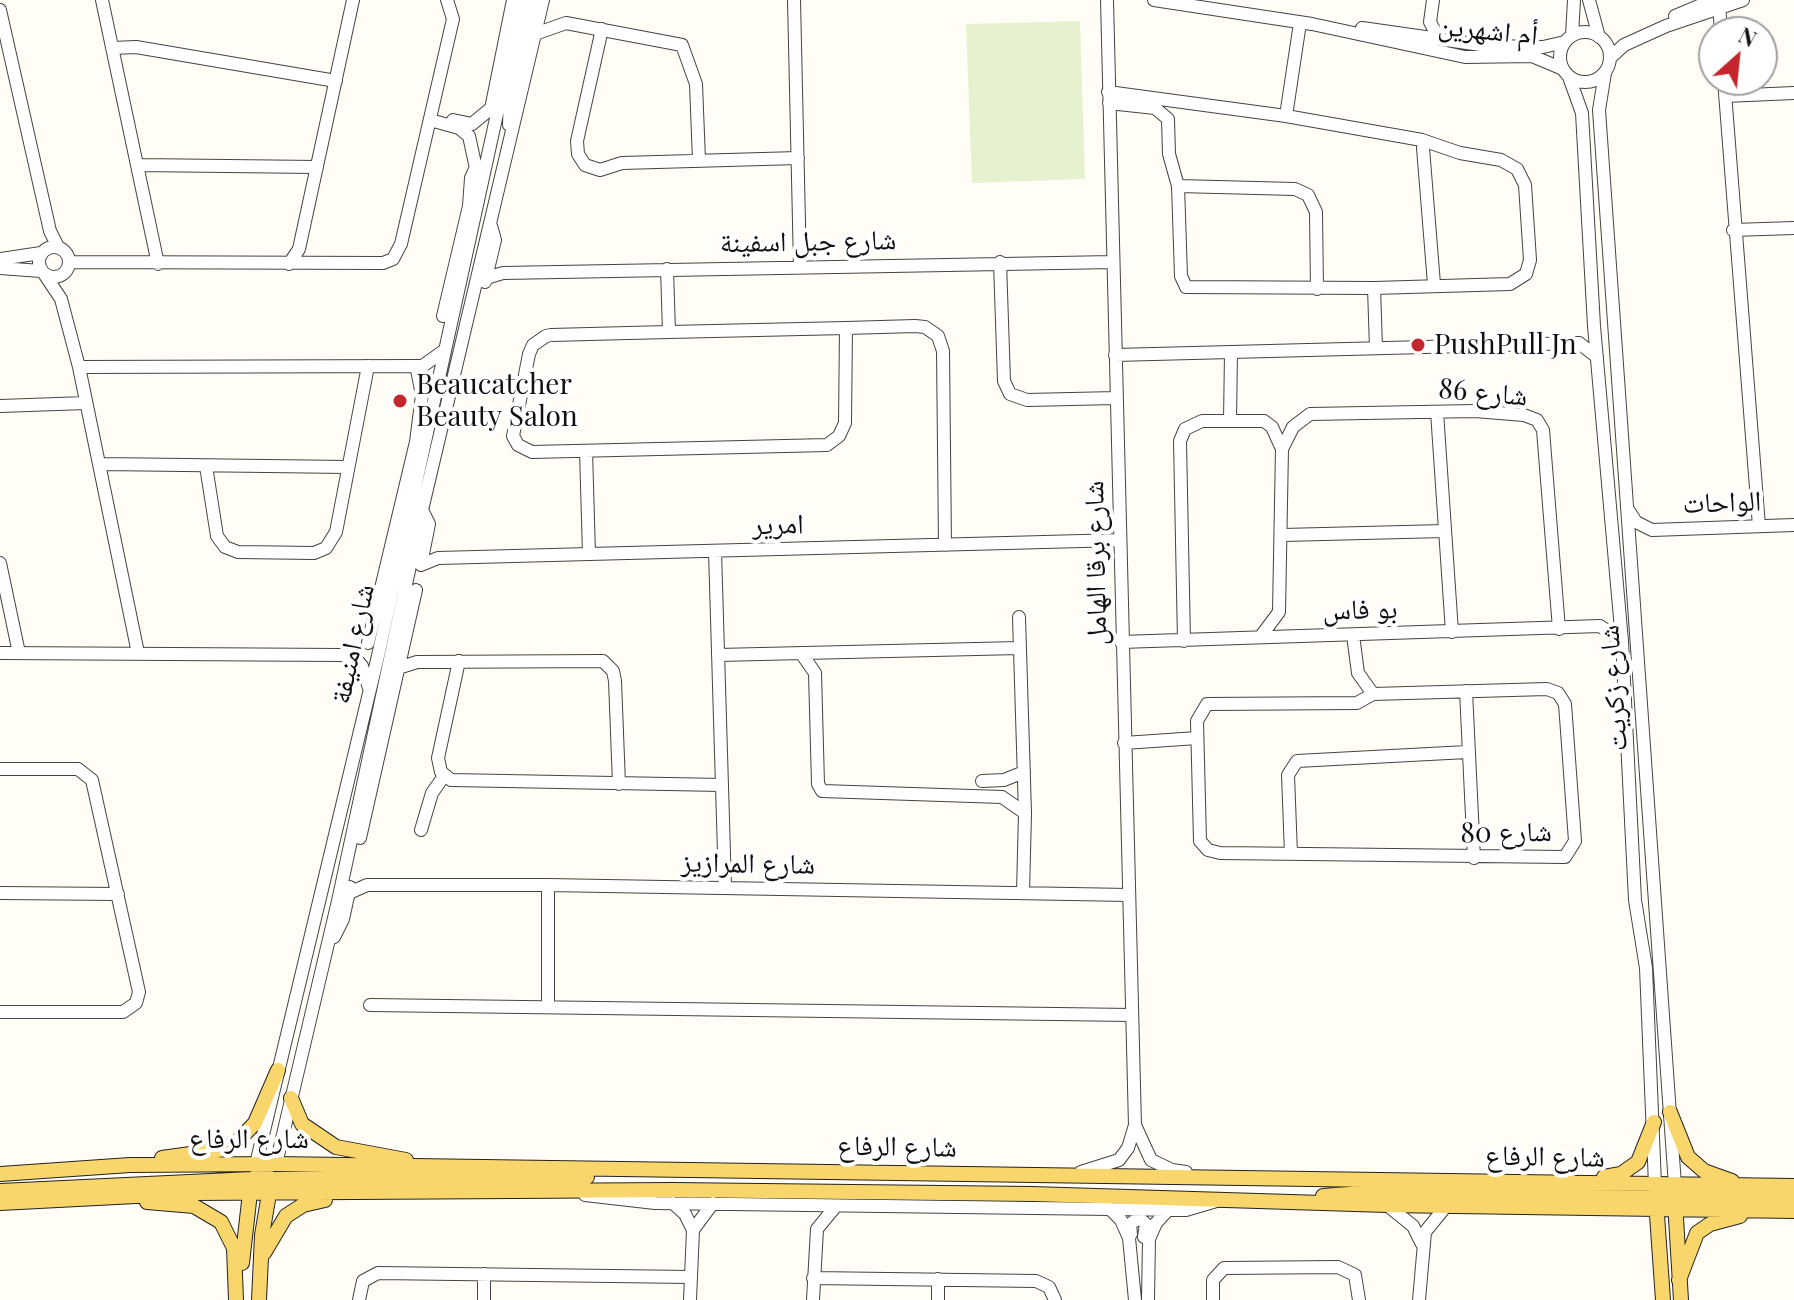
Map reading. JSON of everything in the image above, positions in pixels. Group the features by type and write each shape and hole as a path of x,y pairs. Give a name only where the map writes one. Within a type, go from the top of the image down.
{"main road":[{"path":"130,1165 219,1150 237,1142 255,1123 278,1070"},
{"path":"291,1098 302,1124 340,1149 394,1157 422,1166"},
{"path":"1670,1112 1684,1152 1697,1166 1720,1178 1752,1186"},
{"path":"1556,1183 1614,1176 1627,1171 1642,1156 1654,1122"},
{"name":"شارع الرفاع","path":"0,1174 130,1165 253,1179 269,1194 567,1191 1223,1199 1387,1205 1676,1203 1794,1211"},
{"name":"شارع الرفاع","path":"274,1171 422,1166 1556,1183 1656,1204"},
{"path":"0,1191 253,1179 274,1171 559,1178 633,1169"},
{"name":"شارع امنيفة","path":"260,1299 260,1261 274,1171"},
{"name":"شارع الرفاع","path":"0,1203 111,1196 253,1179"},
{"name":"شارع امنيفة","path":"238,1300 253,1179"},
{"name":"شارع الرفاع","path":"1676,1203 1752,1186 1794,1186"},
{"path":"1296,1202 1363,1193 1656,1204 1664,1199 1676,1203 1794,1199"},
{"path":"260,1261 277,1227 291,1212 351,1194"},
{"path":"111,1196 194,1206 215,1217 225,1228 234,1248 238,1300"},
{"path":"1656,1204 1666,1213 1676,1203"},
{"name":"شارع زكريت","path":"1676,1203 1681,1300"},
{"name":"شارع زكريت","path":"1656,1204 1663,1300"},
{"path":"1679,1280 1690,1245 1703,1228 1763,1210"}],"street":[{"path":"102,0 158,264"},
{"path":"289,264 299,249 353,0"},
{"path":"2,267 43,273 66,268 158,264 383,263 397,255 453,19 447,0"},
{"path":"431,115 472,124 495,105 513,0"},
{"name":"شارع امنيفة","path":"253,1179 370,693 481,186 495,105 522,0"},
{"path":"794,0 800,267"},
{"name":"شارع برقا الهامل","path":"1107,0 1135,1125 1145,1153 1160,1166 1229,1178"},
{"name":"أم اشهرين","path":"1154,0 1226,6 1465,57 1512,51 1569,38"},
{"path":"1417,36 1430,22 1433,0"},
{"path":"1574,0 1569,38 1560,55 1566,73 1588,82 1605,73 1610,58 1624,45 1717,3"},
{"path":"1589,0 1610,58"},
{"path":"1569,38 1583,32 1602,39 1624,39 1717,3 1743,0"},
{"path":"511,136 510,97 539,1 566,23"},
{"name":"شارع امنيفة","path":"274,1171 352,856 384,682 535,34 539,1"},
{"path":"0,10 50,231 48,250 38,265 61,299 79,367 102,464 138,653"},
{"path":"1430,22 1439,39"},
{"path":"535,34 553,25 566,23 669,40 685,48 689,72 696,84 699,160"},
{"path":"1286,116 1306,24"},
{"name":"أم اشهرين","path":"1306,24 1417,36 1512,51 1532,56 1566,73"},
{"path":"602,29 577,141 581,160 600,170 622,163 798,158"},
{"path":"112,48 136,47 336,81"},
{"name":"شارع زكريت","path":"1566,73 1582,113 1594,326 1622,641 1635,900 1646,968 1656,1204"},
{"name":"شارع زكريت","path":"1605,73 1599,110 1676,1203"},
{"path":"1725,96 1733,230 1759,526"},
{"path":"1109,98 1286,116 1422,140 1443,148 1501,160 1517,169 1525,185 1530,260 1526,274 1510,284 1317,289 1186,287 1181,276 1178,186 1170,161 1169,122 1165,113 1155,108 1109,98"},
{"path":"431,115 464,131 474,147 481,186"},
{"path":"1304,130 1423,148 1443,148"},
{"path":"1423,148 1434,284"},
{"path":"137,165 317,167"},
{"path":"443,316 476,167"},
{"path":"1178,186 1304,192 1315,207 1317,289"},
{"path":"472,304 480,297 490,263 495,240 490,225"},
{"path":"1733,230 1794,228"},
{"path":"299,249 310,264"},
{"path":"2,267 48,250"},
{"path":"48,250 66,268"},
{"path":"1000,262 1004,381 1010,394 1027,400 1116,398"},
{"name":"شارع جبل اسفينة","path":"486,278 503,273 1113,262"},
{"path":"490,263 503,273"},
{"path":"61,299 66,268"},
{"path":"667,269 669,332"},
{"path":"1374,288 1376,348"},
{"path":"846,328 845,423 839,436 827,445 532,452 515,441 513,426 533,345 551,335 920,326 935,333 941,341 945,545"},
{"path":"1579,343 1594,326"},
{"path":"1115,355 1579,343 1597,357"},
{"path":"79,367 419,366 445,350"},
{"path":"1230,421 1231,352"},
{"path":"206,466 217,536 225,547 238,552 314,553 326,548 334,538 368,366"},
{"path":"368,643 416,442 421,405 419,366"},
{"path":"0,406 86,403"},
{"path":"421,405 427,428"},
{"path":"1437,412 1452,632"},
{"name":"شارع 86","path":"1282,449 1293,427 1310,414 1521,414 1540,424 1559,629"},
{"path":"1184,641 1181,436 1185,429 1198,422 1259,420 1272,427 1282,449 1283,535 1279,612 1261,636"},
{"path":"586,451 589,554"},
{"path":"102,464 348,467"},
{"name":"الواحات","path":"1626,506 1636,522 1652,530"},
{"path":"328,943 342,924 352,873 352,856 425,547 429,524 422,510"},
{"name":"الواحات","path":"1630,555 1640,536 1652,530 1794,525"},
{"path":"1283,535 1444,531"},
{"name":"امرير","path":"421,565 438,558 1120,540"},
{"path":"425,547 438,558"},
{"path":"715,551 725,887"},
{"path":"0,563 19,653"},
{"path":"406,597 418,579"},
{"path":"1619,606 1600,626 1622,641"},
{"path":"1019,617 1025,813 1023,893"},
{"path":"0,653 349,656 368,643 385,619"},
{"name":"بو فاس","path":"1121,642 1600,626"},
{"path":"1353,635 1359,679 1373,694"},
{"path":"718,655 1019,648"},
{"path":"801,653 815,673 818,784 822,791 1002,797 1025,813"},
{"path":"401,654 417,662"},
{"path":"349,656 362,666 370,693"},
{"path":"398,668 417,662 594,658 607,664 615,681 619,784"},
{"path":"459,661 438,758 444,776 459,782 722,785"},
{"name":"شارع 80","path":"1547,689 1561,696 1575,841 1571,852 1558,859 1220,853 1204,848 1198,833 1197,738 1199,713 1211,703 1357,703 1373,694 1466,691 1547,689"},
{"path":"1466,691 1474,858"},
{"path":"1124,743 1197,738"},
{"path":"1291,854 1288,775 1297,761 1467,752"},
{"path":"0,769 78,769 90,776 139,992 134,1006 119,1013 0,1012"},
{"path":"982,781 1004,780 1024,772"},
{"path":"421,830 432,793 444,776"},
{"path":"352,873 367,885"},
{"name":"شارع المرازيز","path":"349,893 367,885 548,885 1129,895"},
{"path":"548,885 548,1007"},
{"path":"0,893 118,894"},
{"path":"370,1005 1132,1015"},
{"name":"شارع برقا الهامل","path":"1064,1176 1107,1167 1119,1160 1128,1148 1135,1125"},
{"name":"شارع الرفاع","path":"567,1191 620,1200 673,1203 836,1206 1194,1210 1223,1199"},
{"path":"673,1203 685,1214 693,1230 690,1300"},
{"path":"693,1230 713,1203"},
{"path":"798,1205 817,1229"},
{"path":"1387,1205 1413,1226 1422,1244"},
{"path":"1419,1300 1422,1244 1431,1220 1447,1205"},
{"path":"813,1300 817,1229 836,1206"},
{"path":"1109,1208 1124,1226 1140,1259 1148,1300"},
{"path":"1135,1300 1140,1259 1153,1228 1168,1210"},
{"path":"1213,1300 1213,1280 1224,1268 1338,1267 1355,1275 1359,1300"},
{"path":"359,1300 363,1281 373,1274 690,1277"},
{"path":"484,1274 484,1300"},
{"path":"813,1278 1036,1281 1049,1287 1055,1300"},
{"path":"938,1279 938,1300"}],"green space":[{"path":"1080,21 1085,179 972,183 966,24"}],"place":[{"name":"PushPull Jn","path":"1418,345"},
{"name":"Beaucatcher Beauty Salon","path":"400,401"}]}
